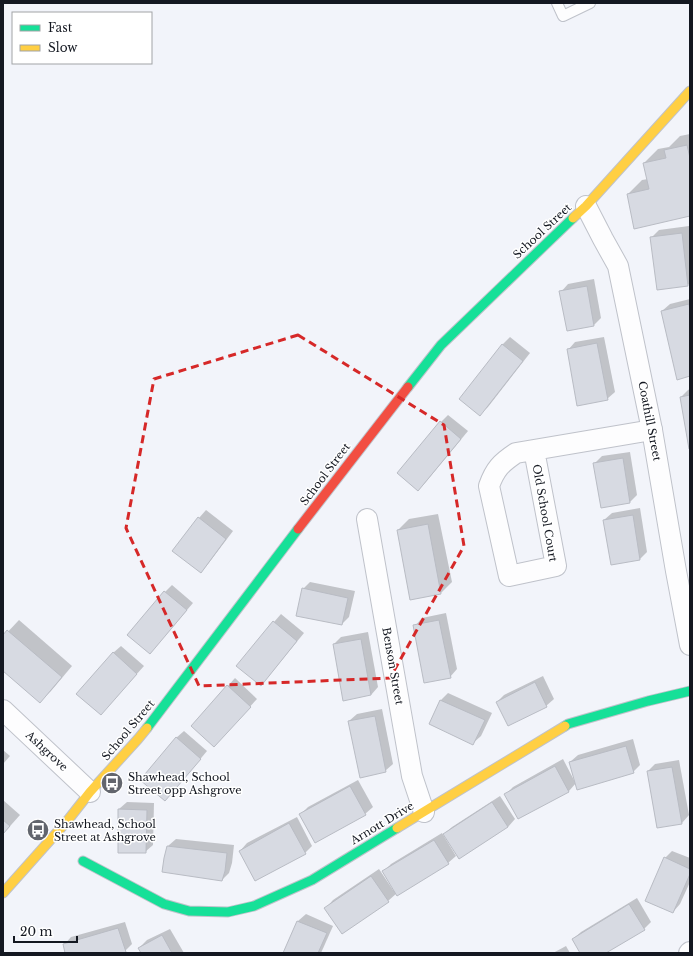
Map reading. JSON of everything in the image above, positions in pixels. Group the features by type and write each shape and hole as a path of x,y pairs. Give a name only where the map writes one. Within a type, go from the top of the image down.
{"street":[{"name":"School Street","path":"3,893 138,739 353,457 441,345 586,206 690,90"},
{"name":"Coathill Street","path":"586,206 618,266 652,430 683,568 690,645"},
{"name":"Old School Court","path":"534,450 556,566 509,576 489,486 495,472 504,460 516,453 652,430"},
{"name":"Benson Street","path":"367,519 412,776 424,812"},
{"name":"Arnott Drive","path":"83,861 164,904 189,911 228,912 254,906 312,880 568,724 690,690"},
{"name":"Ashgrove","path":"3,710 90,792"}],"lane":[{"path":"557,3 563,16 590,3"}],"highlighted area":[{"path":"298,335 444,425 464,546 390,678 199,686 126,528 154,379"}],"building":[{"path":"687,145 690,158 690,216 634,229 627,194 649,189 643,163 666,158 664,150"},
{"path":"682,233 688,286 657,290 650,237"},
{"path":"587,286 594,326 567,331 559,291"},
{"path":"689,304 690,376 677,380 661,311"},
{"path":"597,343 608,400 577,406 567,349"},
{"path":"502,344 523,361 480,416 459,399"},
{"path":"690,395 690,449 689,449 680,397"},
{"path":"440,421 461,439 418,491 397,473"},
{"path":"623,458 630,503 601,508 593,463"},
{"path":"633,515 640,560 611,565 603,520"},
{"path":"198,517 226,539 201,573 172,551"},
{"path":"428,524 441,594 410,600 397,530"},
{"path":"302,588 348,598 342,625 296,616"},
{"path":"164,591 187,610 150,654 127,635"},
{"path":"439,620 451,678 424,683 413,625"},
{"path":"273,621 297,641 261,686 236,666"},
{"path":"7,630 62,677 40,703 3,671 3,635"},
{"path":"361,639 371,695 343,701 333,644"},
{"path":"113,652 137,674 101,715 76,694"},
{"path":"535,682 547,707 508,726 496,702"},
{"path":"227,685 251,707 214,747 191,726"},
{"path":"440,700 485,720 473,745 429,724"},
{"path":"375,716 386,772 360,778 348,721"},
{"path":"176,737 201,759 165,801 140,780"},
{"path":"626,746 634,773 577,790 569,762"},
{"path":"555,766 569,792 518,819 504,794"},
{"path":"672,767 682,824 657,828 647,771"},
{"path":"350,786 366,815 315,843 299,814"},
{"path":"492,802 508,827 459,859 443,834"},
{"path":"118,809 147,810 146,853 118,853"},
{"path":"3,820 10,826 3,834"},
{"path":"289,823 306,854 255,881 239,851"},
{"path":"434,840 449,864 397,896 382,871"},
{"path":"167,846 227,853 222,881 162,872"},
{"path":"664,857 690,869 690,874 673,913 645,901"},
{"path":"371,876 389,902 342,934 324,908"},
{"path":"629,904 645,930 606,953 580,953 572,939"},
{"path":"297,921 327,933 318,953 283,953"},
{"path":"118,928 126,952 65,953 63,944"},
{"path":"162,935 172,953 141,953 138,948"}],"traffic: fast":[{"path":"408,387 441,345 573,218"},
{"path":"147,728 298,529"},
{"path":"565,726 648,701 690,691"},
{"path":"83,861 164,904 189,911 228,912 254,906 312,880 397,828"}],"traffic: slow":[{"path":"573,218 586,206 690,91"},
{"path":"397,828 565,726"},
{"path":"3,893 147,728"}],"traffic: jam":[{"path":"298,529 408,387"}],"place":[{"name":"Shawhead, School Street opp Ashgrove","path":"112,783"},
{"name":"Shawhead, School Street at Ashgrove","path":"38,830"}]}
